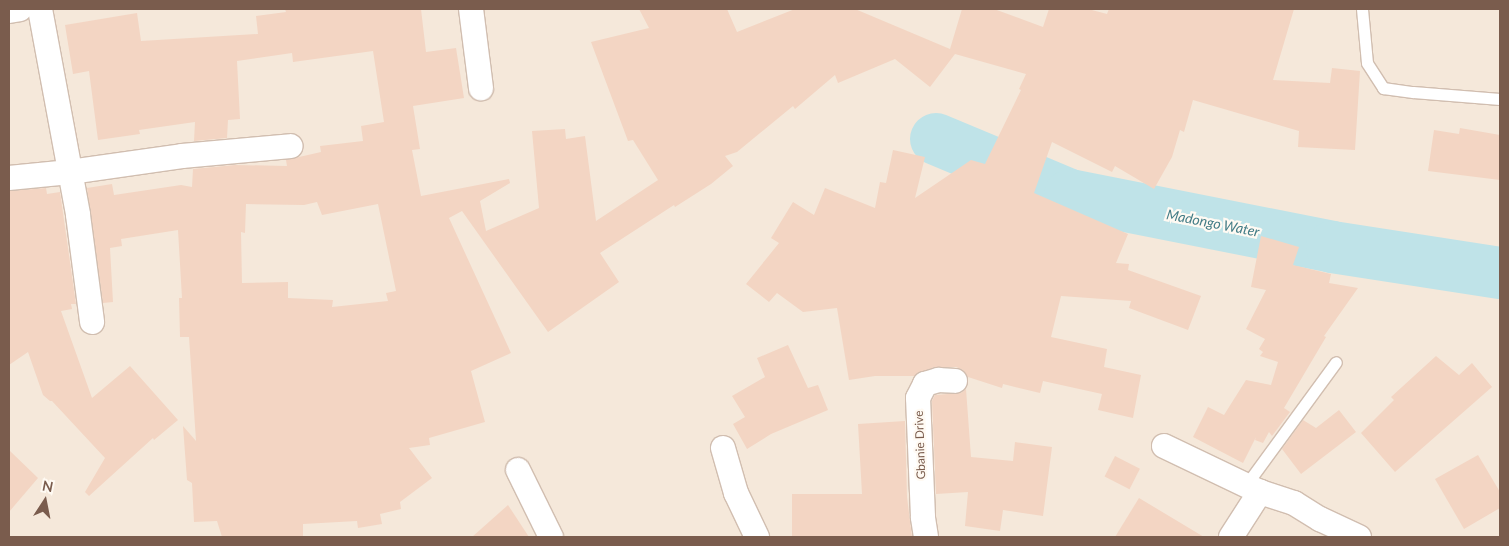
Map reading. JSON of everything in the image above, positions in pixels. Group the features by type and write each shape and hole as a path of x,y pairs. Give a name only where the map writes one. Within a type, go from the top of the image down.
{"street":[{"path":"9,11 20,9"},
{"path":"40,9 70,172 92,322"},
{"path":"471,9 481,88"},
{"path":"9,178 70,172 182,156 291,146"},
{"name":"Gbanie Drive","path":"926,537 923,517 918,398 925,384 938,380 954,381"},
{"path":"1164,446 1253,488 1294,504 1320,519 1359,537"},
{"path":"724,448 736,493 757,537"},
{"path":"518,470 551,537"},
{"path":"1231,537 1253,488"}],"lane":[{"path":"1362,9 1367,63 1383,88 1500,99"},
{"path":"1253,488 1336,362"}],"shaded area":[{"path":"9,9 1500,9 1500,537 9,537"}],"building":[{"path":"285,9 421,9 426,52 456,48 464,98 413,106 420,149 412,150 421,196 509,179 510,183 480,201 486,231 539,208 532,131 565,129 566,139 585,136 596,221 658,180 633,140 628,141 591,42 649,28 639,9 727,9 737,32 795,9 855,9 950,49 962,9 994,9 1043,27 1049,9 1088,9 1107,14 1109,9 1294,9 1273,80 1330,83 1332,68 1360,71 1355,150 1298,147 1299,131 1193,100 1184,132 1180,130 1172,157 1154,189 1115,166 1112,172 1052,142 1034,193 1128,234 1116,263 1129,264 1128,270 1201,296 1188,330 1129,308 1131,301 1061,296 1051,337 1107,349 1104,367 1141,375 1133,418 1098,410 1102,394 1043,381 1040,393 1003,384 1002,388 968,377 963,370 956,367 934,367 914,376 875,376 849,380 837,308 803,312 777,293 769,302 746,284 779,243 771,238 793,202 814,215 825,188 875,208 880,182 886,183 893,150 925,157 915,198 971,160 985,164 1021,90 1019,89 1026,74 955,54 930,87 895,59 838,83 835,75 795,109 793,106 737,152 725,156 733,166 711,184 675,207 674,205 600,253 619,282 548,332 462,211 449,218 511,353 471,371 485,422 429,438 430,445 409,448 432,478 400,502 401,509 380,514 382,524 358,528 357,521 303,524 303,537 222,537 217,521 194,522 192,483 187,480 183,426 196,441 189,337 180,337 179,298 182,298 178,230 121,239 122,246 110,248 113,302 103,303 87,188 112,184 114,195 181,185 192,187 193,169 235,165 287,166 286,160 321,152 320,146 363,141 361,126 384,122 373,51 293,62 292,53 237,61 240,119 228,120 227,138 194,141 195,122 139,130 140,134 98,140 89,71 73,74 65,25 137,13 141,41 258,34 256,16 286,12","holes":["317,202 322,215 378,204 396,291 386,293 388,301 332,307 333,300 288,298 288,282 242,283 241,232 245,233 246,204 304,205"]},
{"path":"1460,128 1500,135 1500,180 1428,171 1434,130 1459,134"},
{"path":"46,188 47,194 60,192 76,304 71,304 72,309 61,311 92,398 130,366 178,420 154,440 153,438 89,496 85,492 105,458 52,401 43,395 28,352 9,365 9,191"},
{"path":"1261,236 1299,247 1293,265 1331,274 1329,283 1358,288 1324,336 1326,337 1284,408 1290,412 1272,436 1269,432 1263,443 1255,440 1256,437 1243,463 1193,437 1208,407 1224,415 1246,380 1271,385 1278,362 1260,356 1263,352 1259,349 1265,339 1246,329 1266,290 1251,287"},
{"path":"788,345 808,388 818,385 828,410 771,434 747,449 733,424 745,417 732,396 765,377 757,358"},
{"path":"1436,356 1459,375 1472,363 1492,387 1395,472 1361,433 1394,400 1391,397"},
{"path":"966,389 971,457 1013,461 1015,442 1052,447 1043,516 1003,510 1000,531 965,526 968,492 936,494 932,401 935,395 961,393"},
{"path":"1339,410 1356,432 1301,474 1282,449 1303,420 1316,428"},
{"path":"905,421 907,497 912,537 792,537 792,494 862,494 858,424"},
{"path":"9,450 38,478 9,512"},
{"path":"1478,455 1500,492 1500,508 1464,529 1435,479"},
{"path":"1115,456 1140,469 1130,489 1105,476"},
{"path":"1139,498 1204,537 1115,537"},
{"path":"508,505 529,537 472,537"}],"waterway":[{"name":"Madongo Water","path":"936,139 1070,195 1332,247 1500,273"}]}
